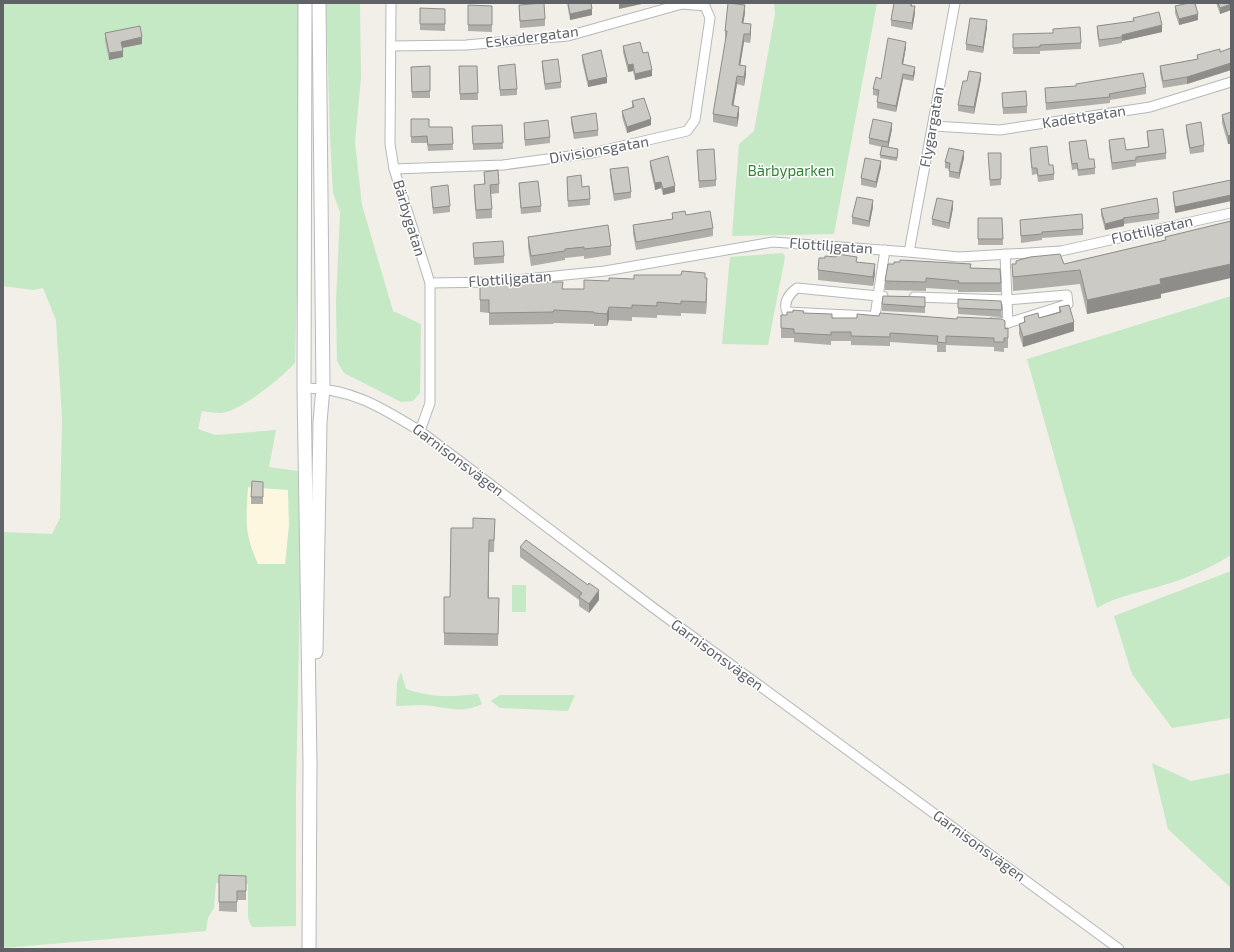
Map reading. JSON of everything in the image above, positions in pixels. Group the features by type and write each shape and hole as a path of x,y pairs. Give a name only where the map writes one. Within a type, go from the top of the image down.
{"main road":[{"path":"305,3 304,388 310,762 309,949"},
{"path":"310,762 318,624 320,422 323,388 319,3"}],"street":[{"name":"Bärbygatan","path":"391,3 390,144 394,169 430,283 430,403 420,431"},
{"name":"Flygargatan","path":"909,252 955,3"},
{"name":"Eskadergatan","path":"391,46 466,45 568,36 682,4 705,6 710,18"},
{"name":"Divisionsgatan","path":"394,169 503,165 592,153 687,131 695,120 710,18"},
{"name":"Kadettgatan","path":"933,126 1000,130 1150,107 1231,82"},
{"name":"Flottiljgatan","path":"430,283 495,282 606,271 773,242 909,252 959,258 1061,251 1231,213"},
{"path":"885,250 878,296 879,317 787,312 785,307 789,294 797,288 878,296 893,296"},
{"path":"1005,254 1008,323"},
{"path":"908,297 1007,300 1067,295 1068,304 1008,323 985,322"},
{"name":"Garnisonsvägen","path":"304,388 323,388 358,396 384,408 420,431 655,609 1118,949"}],"shaded area":[{"path":"248,487 288,490 289,526 285,564 258,564 250,547 245,525"}],"green space":[{"path":"3,3 300,3 300,167 295,363 271,385 239,406 221,413 202,411 198,429 215,435 276,430 269,467 298,471 300,587 296,791 296,926 252,927 248,918 248,884 216,883 214,908 208,918 206,931 3,948 3,532 52,534 60,518 62,418 56,320 43,288 33,290 3,286","holes":["248,487 288,490 289,526 285,564 258,564 248,535"]},
{"path":"326,3 360,3 361,77 355,142 362,205 393,311 421,324 420,393 413,401 401,402 344,373 337,361 336,302 340,212 333,193"},
{"name":"Bärbyparken","path":"774,3 877,3 834,234 732,236 739,144 754,131 775,14"},
{"path":"783,253 785,257 768,345 722,344 730,257"},
{"path":"1231,296 1231,555 1190,576 1121,597 1097,608 1027,359"},
{"path":"1231,571 1231,718 1172,728 1132,674 1114,616"},
{"path":"512,585 526,585 526,612 512,612"},
{"path":"401,672 406,689 424,694 442,696 478,694 482,704 466,709 452,709 422,705 396,706 397,682"},
{"path":"500,695 575,695 568,711 500,708 491,701"},
{"path":"1152,763 1191,781 1231,773 1231,888 1168,829"}],"building":[{"path":"544,3 545,19 520,21 519,5"},
{"path":"568,3 591,3 592,9 570,14"},
{"path":"728,3 745,5 742,23 751,24 750,34 744,34 739,65 746,66 744,77 737,76 732,105 739,107 737,118 713,114 727,31 725,31"},
{"path":"894,3 911,3 911,6 915,6 912,23 891,20"},
{"path":"1195,3 1198,14 1179,19 1175,6"},
{"path":"1218,3 1231,3 1231,4 1220,8"},
{"path":"468,5 492,6 492,25 468,25"},
{"path":"420,8 445,9 445,24 420,24"},
{"path":"1159,12 1162,25 1122,35 1122,37 1099,40 1097,26 1134,21 1133,18"},
{"path":"970,18 987,20 983,47 966,44"},
{"path":"140,26 142,37 121,42 123,51 109,53 105,33"},
{"path":"1080,27 1081,43 1013,48 1013,34 1053,33 1053,29"},
{"path":"888,38 906,42 902,64 915,67 913,76 903,74 896,106 877,102 879,90 873,89 876,77 881,79"},
{"path":"640,42 643,53 648,52 652,70 635,74 633,64 628,65 623,46"},
{"path":"1231,48 1231,63 1187,77 1163,81 1160,66 1198,59 1197,55 1220,49 1220,52"},
{"path":"601,50 607,77 588,81 582,55"},
{"path":"558,59 561,82 545,84 542,61"},
{"path":"515,64 517,89 500,90 498,66"},
{"path":"430,66 430,91 412,92 411,67"},
{"path":"459,66 477,66 478,93 460,94"},
{"path":"969,71 981,73 974,107 958,105 963,81 967,81"},
{"path":"1143,73 1146,87 1109,94 1110,97 1046,103 1045,88 1076,86 1076,84"},
{"path":"1026,91 1027,106 1003,108 1002,93"},
{"path":"644,98 651,119 627,127 622,111 634,107 632,101"},
{"path":"1231,112 1231,135 1228,136 1222,115"},
{"path":"596,113 598,130 574,133 571,117"},
{"path":"411,119 429,119 429,127 452,127 453,144 428,145 427,136 411,137"},
{"path":"873,119 892,123 888,142 869,138"},
{"path":"548,120 550,137 525,140 524,123"},
{"path":"1201,122 1204,145 1190,148 1186,125"},
{"path":"502,125 503,143 473,144 472,126"},
{"path":"1163,129 1166,153 1136,157 1136,160 1112,163 1109,140 1124,138 1126,150 1149,147 1147,131"},
{"path":"1086,140 1089,159 1094,159 1095,168 1078,170 1077,163 1072,164 1069,142"},
{"path":"882,146 898,149 897,158 880,155"},
{"path":"1047,146 1049,165 1053,165 1054,174 1038,176 1037,168 1032,168 1030,148"},
{"path":"949,148 964,151 959,173 949,171 950,163 945,162"},
{"path":"714,149 716,180 699,181 697,150"},
{"path":"988,153 1001,153 1001,179 990,180"},
{"path":"668,156 675,186 663,189 661,182 655,183 650,161"},
{"path":"865,158 881,161 876,182 861,178"},
{"path":"628,167 631,192 614,194 610,169"},
{"path":"498,170 499,184 490,185 492,209 476,210 474,185 485,184 484,172"},
{"path":"581,175 582,187 589,186 590,199 568,201 567,177"},
{"path":"1231,180 1231,195 1175,207 1173,192"},
{"path":"538,181 541,206 521,208 519,183"},
{"path":"448,185 450,206 433,208 431,187"},
{"path":"857,197 873,200 869,221 852,217"},
{"path":"937,198 953,201 949,223 932,219"},
{"path":"1157,198 1159,213 1123,218 1124,219 1105,224 1101,209"},
{"path":"685,211 686,215 710,211 713,228 636,242 633,225 673,219 672,213"},
{"path":"1082,214 1083,229 1042,232 1042,234 1021,236 1020,220"},
{"path":"978,218 1002,218 1003,239 978,239"},
{"path":"1231,221 1231,264 1160,279 1161,284 1087,300 1080,270 1013,277 1012,264 1016,264 1016,261 1030,257 1060,254 1064,264 1166,240 1165,237"},
{"path":"608,225 611,246 584,249 584,247 565,249 565,251 531,256 528,237"},
{"path":"503,241 504,256 474,258 473,243"},
{"path":"837,254 857,257 856,262 875,264 873,277 818,270 819,258 825,258 825,256 836,257"},
{"path":"900,260 971,264 970,268 1000,269 1001,283 958,283 959,281 926,278 926,282 885,281 888,264 900,262"},
{"path":"682,271 705,273 705,278 707,278 706,302 681,301 681,304 657,302 657,306 632,305 632,308 609,307 607,314 554,310 553,312 489,313 489,300 480,300 480,283 563,282 562,289 584,289 584,280 609,281 609,278 634,279 634,275 681,275"},
{"path":"883,296 925,297 925,307 882,304"},
{"path":"958,299 1001,301 1002,310 958,308"},
{"path":"1069,305 1074,322 1023,337 1019,324 1025,322 1024,317 1038,313 1039,318 1061,312 1059,307"},
{"path":"793,310 804,311 803,313 832,314 832,318 857,318 857,314 879,316 880,313 957,319 957,317 1002,319 1005,321 1005,329 1008,328 1008,338 1004,338 1004,342 994,342 994,338 946,336 946,343 937,342 938,336 890,333 890,337 851,336 851,332 831,332 831,335 794,333 794,329 781,328 781,315 787,315 787,312 793,312"},
{"path":"252,481 263,482 263,497 251,497"},
{"path":"473,518 495,519 494,540 489,540 488,598 499,598 498,634 444,633 444,597 450,597 451,528 473,528"},
{"path":"526,540 588,585 589,583 599,590 589,604 579,597 582,593 520,547"},
{"path":"219,875 246,876 246,891 237,891 237,902 219,902"}]}
